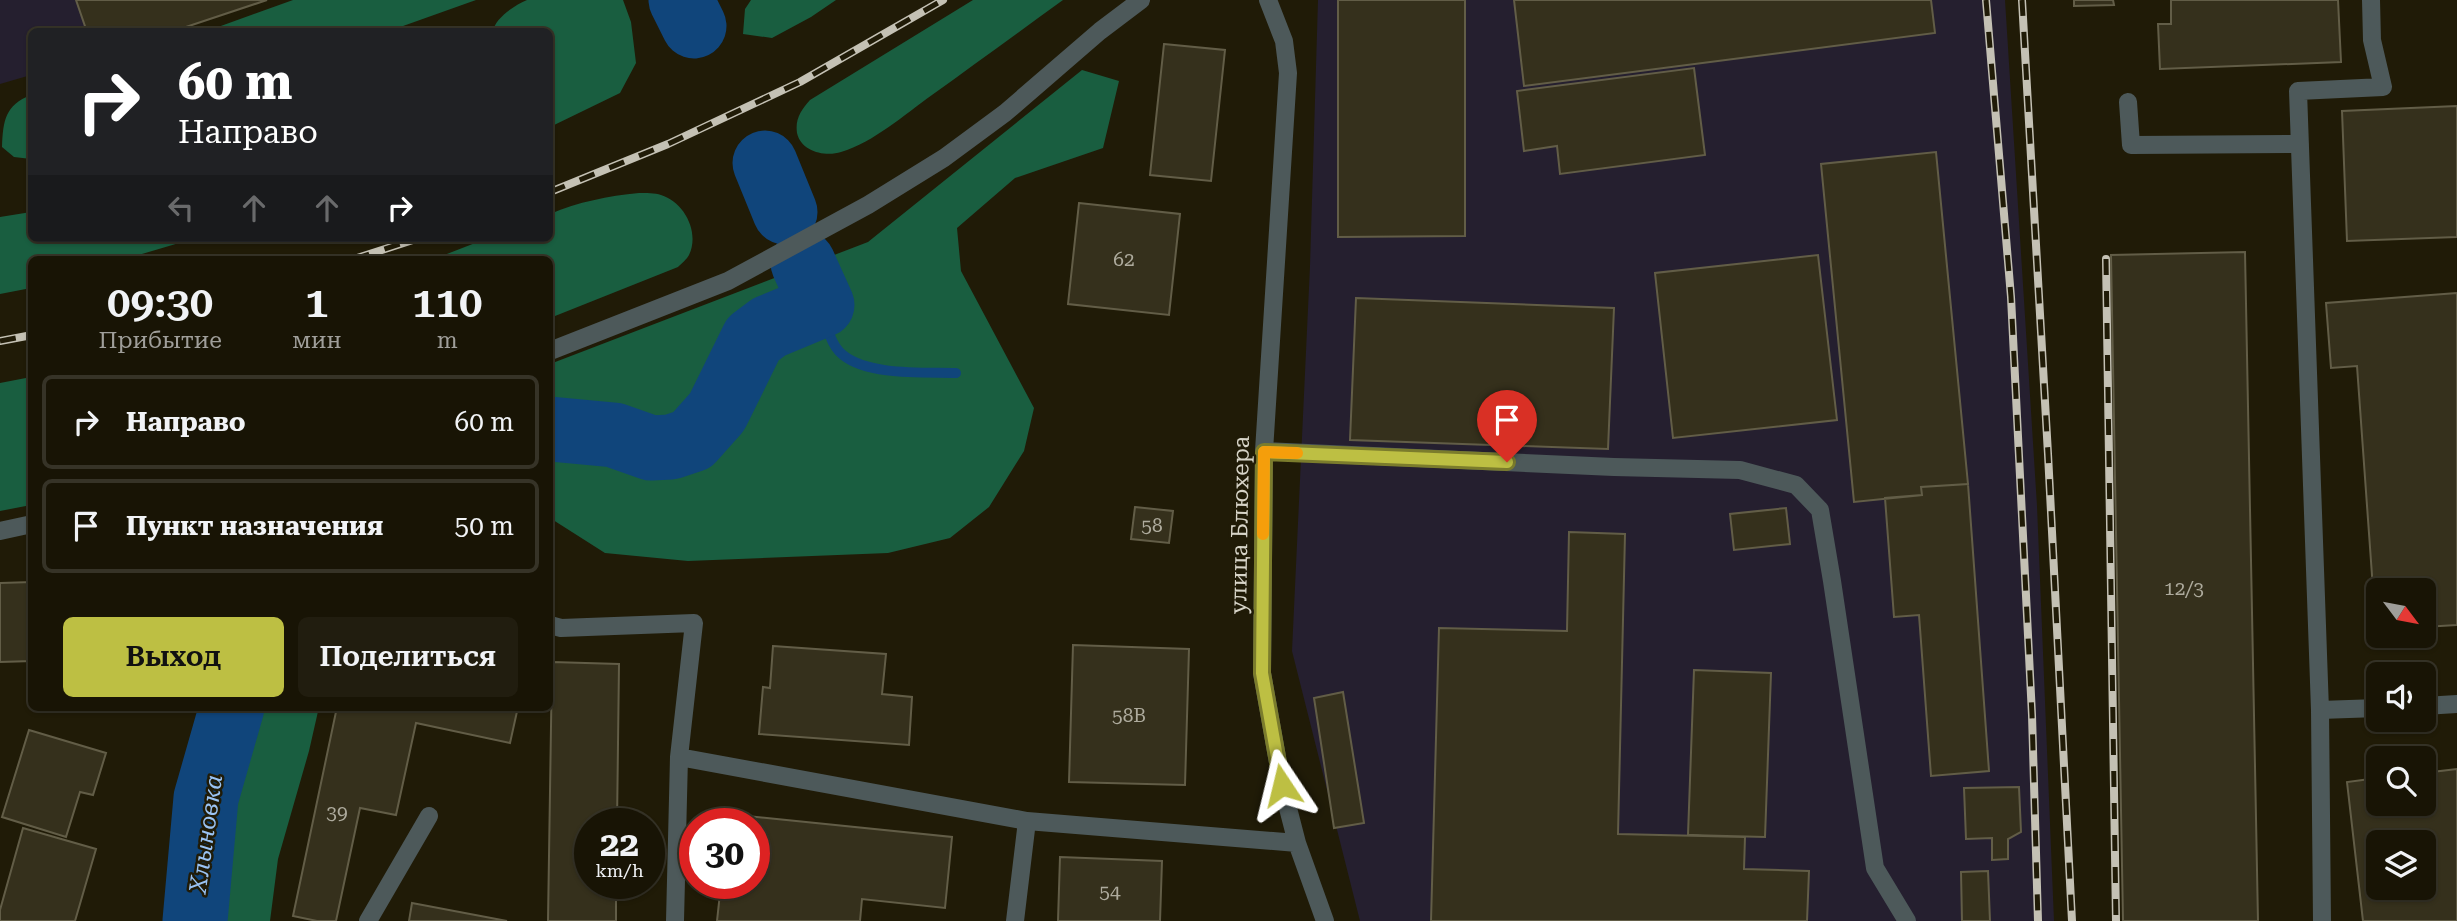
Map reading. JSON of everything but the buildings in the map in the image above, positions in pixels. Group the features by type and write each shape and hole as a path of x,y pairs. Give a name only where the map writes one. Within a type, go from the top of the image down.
{"street":[{"path":"553,350 728,281 868,205 944,158 1004,113 1100,31 1141,0"},
{"name":"улица Блюхера","path":"1268,0 1284,41 1288,72 1264,452 1262,673 1282,785 1297,843 1325,921"},
{"path":"2322,921 2320,710 2298,91 2383,88 2372,40 2371,0"},
{"path":"2128,102 2131,145 2300,144"},
{"path":"1264,452 1740,470 1796,485 1819,510 1875,868 1907,921"},
{"path":"0,531 28,525"},
{"path":"553,626 561,628 694,622 679,757 675,921"},
{"path":"2436,705 2457,704"},
{"path":"2320,710 2366,708"},
{"path":"679,757 1027,821 1297,843"},
{"path":"368,921 429,816"},
{"path":"1015,921 1027,821"}],"shaded area":[{"path":"0,0 267,0 180,28 28,28 28,76 0,84"},
{"path":"1318,0 2005,0 2037,506 2054,921 1360,921 1292,651 1310,266"}],"green space":[{"path":"293,0 476,0 397,28 215,28"},
{"path":"527,0 623,0 631,22 636,63 620,93 553,126 553,28 494,28 501,17"},
{"path":"751,0 836,0 772,38 743,34 745,9"},
{"path":"973,0 1063,0 865,142 841,152 828,154 815,152 803,145 797,133 797,123 801,111 810,100"},
{"path":"1082,70 1119,81 1103,148 1015,178 957,228 961,271 1034,408 1024,451 989,507 950,538 888,553 688,561 605,553 553,520 553,363 868,242"},
{"path":"28,96 28,159 14,157 2,147 7,115"},
{"path":"653,193 677,204 691,228 692,246 688,257 678,267 553,317 553,256 442,256 478,242 553,242 553,213 616,196"},
{"path":"28,212 28,242 182,242 135,256 28,256 28,289 0,294 0,217"},
{"path":"28,378 28,506 0,511 0,383"},
{"path":"206,711 318,711 278,859 270,921 165,921"}],"waterway":[{"name":"Хлыновка","path":"681,0 694,26"},
{"name":"Хлыновка","path":"765,163 785,212"},
{"name":"Хлыновка","path":"553,429 614,435 651,448 671,447 692,440 717,412 753,339 769,327 822,305 803,263"},
{"path":"822,305 834,345 854,362 897,372 956,373"},
{"name":"Хлыновка","path":"195,921 206,798 231,711"}],"railway":[{"path":"553,191 668,144 800,82 943,0"},
{"path":"1986,0 2011,297 2032,715 2038,921"},
{"path":"2022,0 2072,921"},
{"path":"363,256 407,242"},
{"path":"2106,259 2116,921"},
{"path":"0,341 28,336"}],"slow traffic":[{"path":"1263,534 1264,452 1297,453"}],"route":[{"path":"1282,785 1262,673 1264,452 1507,462"}]}
